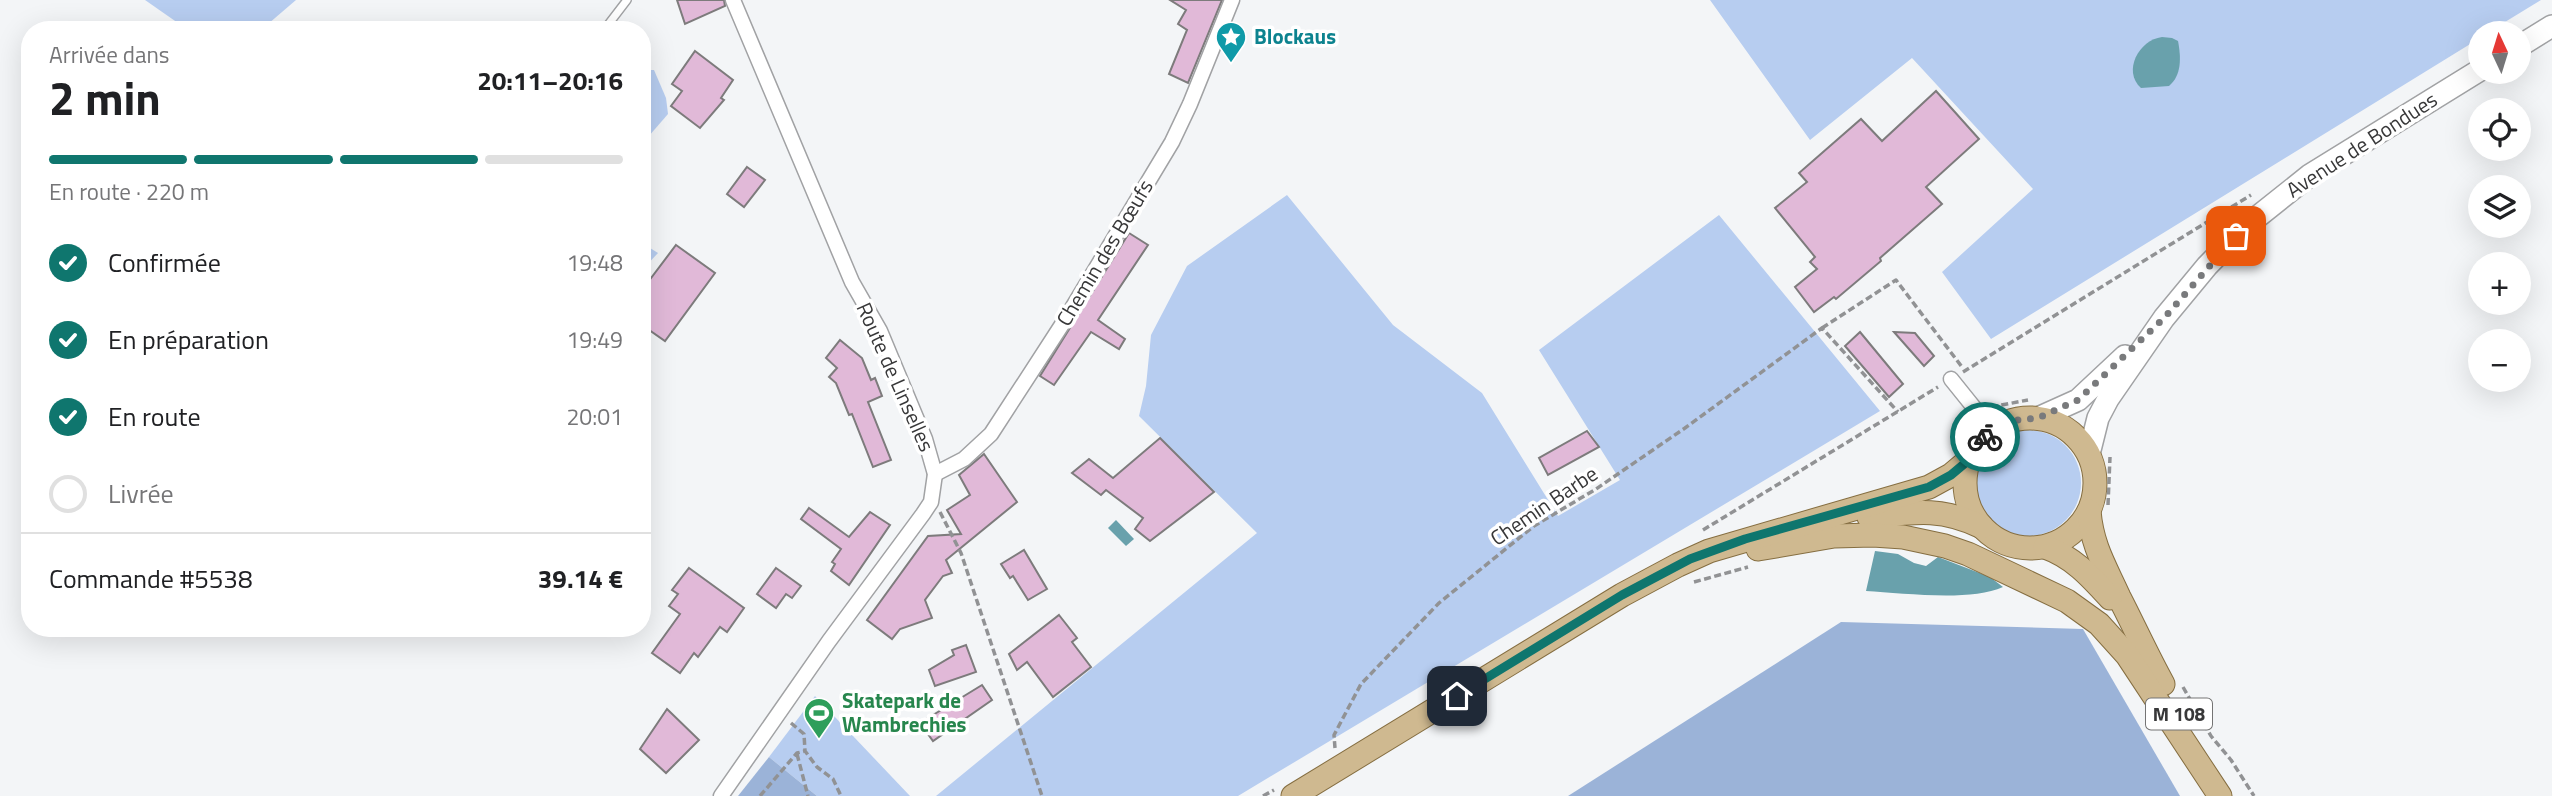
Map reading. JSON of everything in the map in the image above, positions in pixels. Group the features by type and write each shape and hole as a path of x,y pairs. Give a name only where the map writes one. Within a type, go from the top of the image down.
{"main road":[{"path":"2531,39 2552,26"},
{"name":"Avenue de Bondues","path":"2038,418 2070,405 2086,393 2164,318 2226,246 2291,189 2360,143 2470,84"},
{"name":"Avenue de Bondues","path":"2089,454 2098,418 2108,399 2164,318"},
{"path":"1797,525 1895,514 1941,512 1961,517 2015,547 2045,547 2071,534 2089,511 2096,482 2089,454 2083,445 2059,424 2038,418 2009,421 1992,430 1979,443 1970,459 1965,479 1967,500 1982,527"},
{"path":"1284,792 1660,574 1709,551 1929,487 1951,475 1970,459"},
{"name":"M 108","path":"2089,511 2097,554 2134,631 2223,796"},
{"path":"1660,574 1753,551 1834,536 1888,535 1931,542 1968,554 2067,601 2099,624 2135,666 2223,796"},
{"name":"M 108","path":"2045,547 2070,558 2089,575 2134,631"}],"street":[{"name":"Route de Linselles","path":"720,796 931,502 935,474 925,439 885,343 873,316 852,282 733,0"},
{"name":"Chemin des Bœufs","path":"935,474 964,458 991,434 1065,320 1172,142 1231,0"},
{"path":"1951,379 1992,430"}],"lane":[{"path":"611,21 627,0"}],"path":[{"path":"1699,533 2258,191"},
{"name":"Chemin Barbe","path":"1346,747 1335,754 1334,735 1361,684 1439,603 1534,526 1596,489 1674,436 1822,328 1896,280 1965,371"},
{"path":"1822,328 1898,412"},
{"path":"931,502 945,518 956,539 1042,796"},
{"path":"778,715 804,734 804,751 817,767 832,779 841,796"},
{"path":"760,796 797,753 804,751"},
{"path":"797,753 808,796"},
{"path":"1263,796 1284,792"}],"shaded area":[{"path":"145,0 296,0 272,21 175,21"},
{"path":"1710,0 2541,0 2507,21 2468,21 2468,45 1991,339 1942,272 2033,189 1912,58 1810,140"},
{"path":"2162,37 2178,41 2180,59 2176,77 2169,86 2141,88 2133,73 2136,57 2146,44"},
{"path":"651,70 654,70 666,98 668,114 651,134"},
{"path":"1287,195 1393,325 1482,393 1558,516 1620,480 1539,350 1719,215 1880,411 1238,796 936,796 1257,533 1139,416 1146,386 1151,335 1187,266"},
{"path":"651,249 658,253 651,260"},
{"path":"2028,430 2048,434 2066,445 2077,463 2081,483 2077,503 2066,521 2048,532 2028,536 2008,532 1990,521 1979,503 1975,483 1979,463 1990,445 2008,434"},
{"path":"1116,520 1134,539 1126,546 1108,528"},
{"path":"1875,551 1898,554 1926,566 1938,557 1990,577 2003,587 1989,592 1955,595 1866,591"},
{"path":"1841,622 2083,629 2180,796 1568,796"},
{"name":"Skatepark de Wambrechies","path":"815,696 910,796 817,796 769,757"},
{"path":"769,757 817,796 738,796"}],"building":[{"path":"677,0 724,0 725,6 685,24"},
{"path":"1170,0 1222,0 1188,83 1169,74 1187,30 1178,24 1186,10"},
{"path":"695,51 733,80 721,98 724,100 700,128 671,106 682,91 672,84"},
{"path":"1936,91 1979,139 1926,187 1942,204 1836,299 1834,297 1814,312 1795,287 1817,269 1810,262 1815,257 1775,208 1807,182 1799,173 1861,119 1882,141"},
{"path":"747,167 765,180 744,207 727,194"},
{"path":"1129,233 1148,245 1098,320 1125,339 1119,349 1091,332 1054,385 1040,376"},
{"path":"676,245 715,273 665,341 651,331 651,278"},
{"path":"1860,332 1903,384 1889,397 1845,346"},
{"path":"1894,332 1915,333 1934,356 1924,366"},
{"path":"840,340 862,358 871,380 875,378 882,396 868,402 891,460 873,467 852,414 849,415 836,383 829,377 837,368 826,358"},
{"path":"1587,431 1599,447 1548,475 1539,458"},
{"path":"1160,438 1214,492 1150,541 1135,529 1143,518 1106,490 1101,495 1072,473 1089,459 1113,478"},
{"path":"984,454 1017,502 946,560 952,573 943,576 925,600 932,618 900,629 892,639 867,620 928,536 961,534 947,510 970,495 959,475"},
{"path":"809,508 849,537 870,512 890,525 849,585 831,571 835,564 832,562 841,549 801,519"},
{"path":"1024,550 1047,589 1028,600 1013,576 1010,578 1001,564"},
{"path":"689,568 744,608 727,632 720,627 698,657 694,653 680,673 652,653 680,614 669,606 678,594 672,590"},
{"path":"776,568 801,586 792,598 786,594 776,608 757,594"},
{"path":"1059,615 1077,638 1072,642 1091,667 1053,697 1027,662 1017,670 1009,654"},
{"path":"966,645 976,672 935,686 929,670 954,655 952,650"},
{"path":"982,685 992,700 933,741 920,723"},
{"path":"667,709 699,740 666,773 640,749"}],"way so far":[{"path":"1985,437 2009,421 2038,418 2059,411 2078,400 2164,318 2236,236"}],"place":[{"name":"Blockaus","path":"1231,64"},
{"name":"Skatepark de Wambrechies","path":"819,740"}],"route":[{"path":"1457,696 1622,595 1690,559 1745,539 1907,495 1944,480 1970,459 1985,437"}]}
